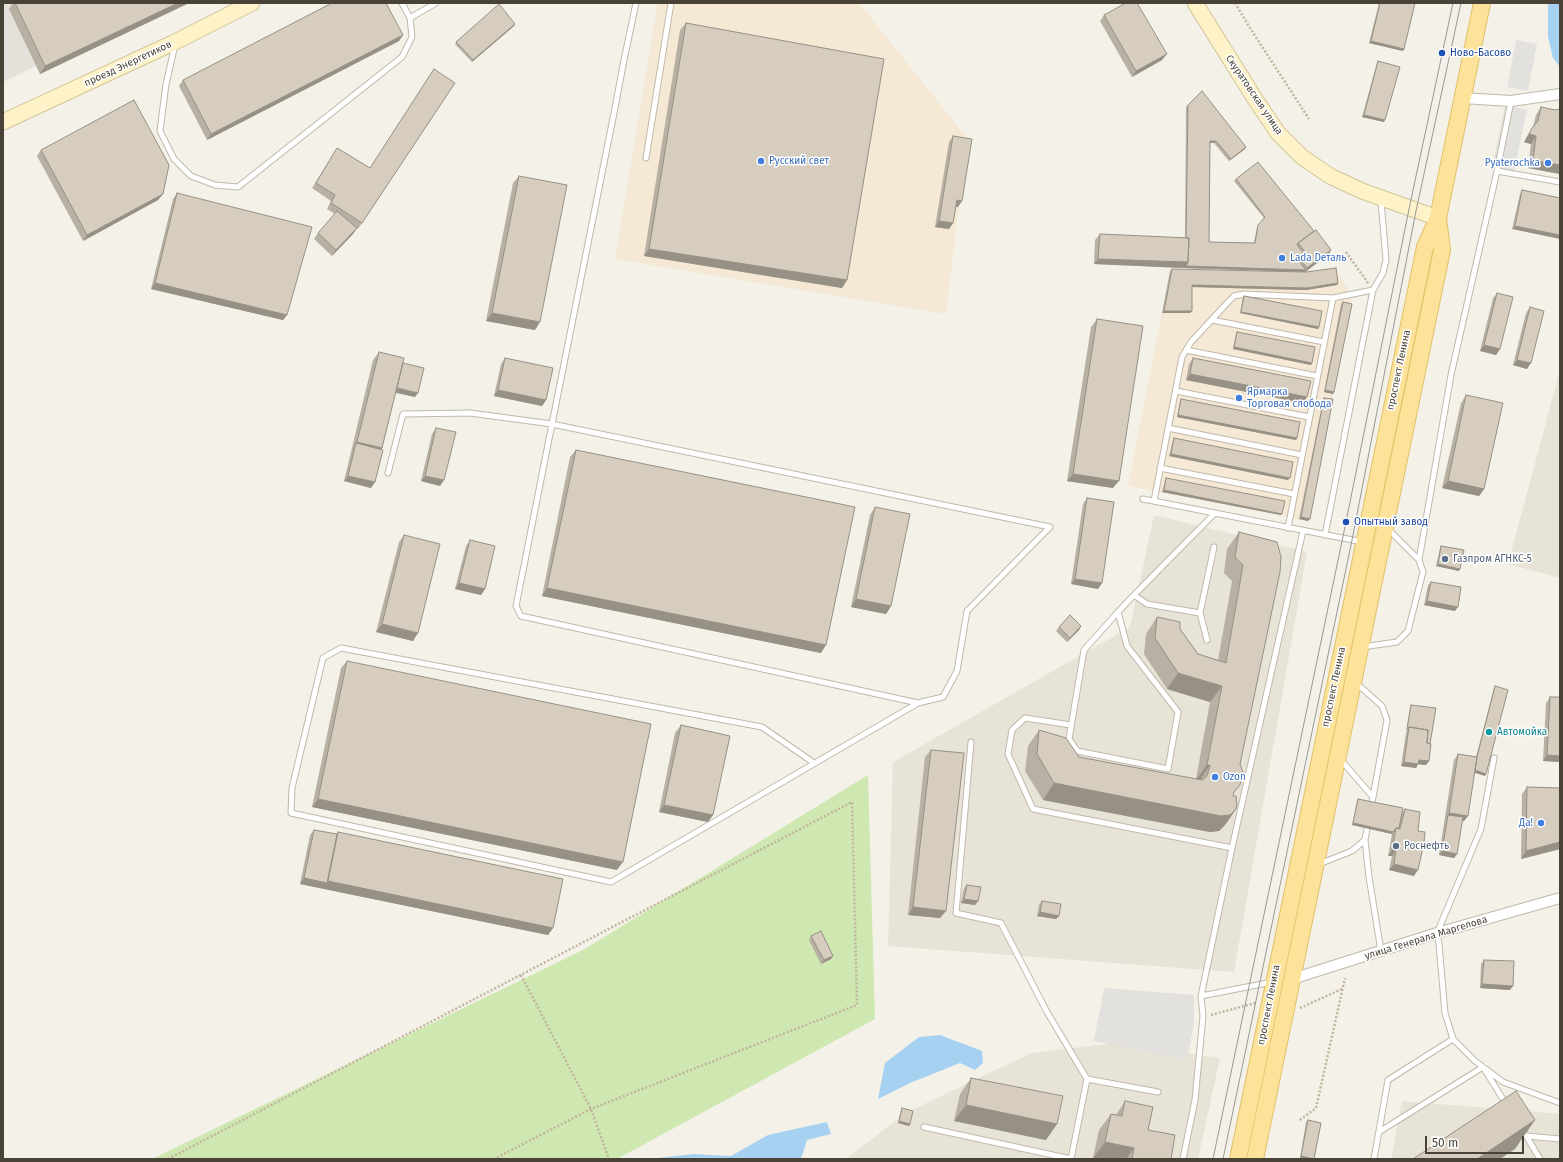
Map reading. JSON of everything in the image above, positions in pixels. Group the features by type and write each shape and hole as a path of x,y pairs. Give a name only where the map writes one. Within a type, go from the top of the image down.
{"main road":[{"name":"проспект Ленина","path":"1238,1159 1273,982 1425,247 1438,218 1482,3"},
{"name":"проспект Ленина","path":"1255,1159 1442,250 1438,218"},
{"path":"1364,543 1382,546"},
{"path":"1273,982 1292,979"}],"street":[{"name":"проезд Энергетиков","path":"3,122 175,42 252,3"},
{"name":"Скуратовская улица","path":"1195,3 1278,133 1302,157 1330,176 1362,191 1409,209 1438,218"},
{"path":"1462,98 1511,101 1560,94"},
{"name":"улица Генерала Маргелова","path":"1292,979 1325,970 1437,933 1560,898"}],"lane":[{"path":"175,42 166,84 160,131 174,159 191,176 215,185 238,187 402,57 412,37 410,18 402,3"},
{"path":"410,18 436,3"},
{"path":"636,3 516,606 521,616 918,703"},
{"path":"646,158 671,3"},
{"path":"1361,647 1397,642 1408,631 1422,572 1419,560 1451,375 1497,172 1511,101"},
{"path":"1497,172 1560,182"},
{"path":"1325,535 1373,290 1383,273 1386,260 1381,198"},
{"path":"1154,501 1182,357 1191,342 1234,296 1333,298 1373,290"},
{"path":"1288,528 1333,298"},
{"path":"1212,320 1324,342"},
{"path":"1186,350 1318,376"},
{"path":"1176,390 1309,417"},
{"path":"388,473 403,414 470,413 552,424 1050,527 967,611 957,672 943,697 918,703 611,882 291,813 292,788 323,658 341,648 762,727 814,763"},
{"path":"1168,428 1302,454"},
{"path":"1160,468 1294,494"},
{"path":"1143,499 1364,543"},
{"path":"1118,612 1127,646 1178,712 1168,768 1077,751 1069,739 1084,650 1118,612 1215,513"},
{"path":"1386,526 1419,560"},
{"path":"1183,1159 1195,1100 1203,1016 1202,996 1232,848 1303,531"},
{"path":"1207,640 1200,613 1214,547"},
{"path":"1134,596 1147,604 1200,613"},
{"path":"1354,681 1382,706 1387,720 1365,840 1369,877 1381,951"},
{"path":"1071,725 1025,718 1012,730 1008,754 1033,809 1232,848"},
{"path":"924,1127 1071,1159 1087,1079 1047,1012 1001,923 956,913 971,742"},
{"path":"1338,757 1373,797"},
{"path":"1494,758 1481,829 1437,933 1445,1013 1453,1039 1475,1061 1503,1082 1560,1103"},
{"path":"1316,865 1352,851 1365,840"},
{"path":"1202,996 1273,982"},
{"path":"1374,1159 1388,1080 1453,1039"},
{"path":"1483,1067 1510,1111"},
{"path":"1379,1132 1483,1067"},
{"path":"1087,1079 1158,1092"},
{"path":"1518,1123 1540,1159"},
{"path":"1526,1136 1560,1138"}],"path":[{"path":"1235,3 1309,119"},
{"path":"1346,252 1373,290"},
{"path":"168,1159 852,802 857,1005 591,1109 494,1159"},
{"path":"521,975 591,1109 609,1159"},
{"path":"1300,1120 1316,1108 1345,978"},
{"path":"1294,1010 1342,989"},
{"path":"1211,1015 1255,1003"}],"shaded area":[{"path":"3,3 166,3 3,82"},
{"path":"658,3 859,3 967,138 946,314 615,259"},
{"path":"1516,40 1537,44 1528,91 1507,87"},
{"path":"1505,105 1527,110 1514,172 1492,168"},
{"name":"Ярмарка Торговая слобода","path":"1336,270 1352,296 1308,521 1128,486 1170,271 1304,274"},
{"path":"1560,370 1560,578 1508,564"},
{"path":"1154,515 1307,552 1234,972 888,946 893,762 1130,627"},
{"path":"1104,988 1194,995 1194,1023 1187,1060 1094,1041"},
{"path":"1115,1043 1220,1058 1198,1159 846,1159 904,1114 1032,1053"},
{"path":"1402,1101 1560,1114 1560,1159 1391,1159"}],"green space":[{"path":"868,775 875,1019 617,1159 152,1159 583,950"}],"water":[{"path":"1548,3 1560,3 1560,67 1553,58 1548,37"},
{"path":"940,1035 982,1051 983,1063 975,1070 960,1063 910,1083 878,1099 885,1063 919,1037"},
{"path":"827,1122 831,1134 807,1140 801,1159 649,1159 694,1154 731,1156 768,1135"}],"building":[{"path":"15,3 178,3 45,66"},
{"path":"332,3 386,3 403,35 211,134 183,80"},
{"path":"1126,3 1137,3 1167,54 1136,71 1104,15"},
{"path":"1380,3 1415,3 1404,49 1371,41"},
{"path":"499,4 515,24 473,60 456,42"},
{"name":"Русский свет","path":"686,23 884,59 847,280 649,249"},
{"path":"1378,61 1400,67 1385,120 1364,115"},
{"path":"434,69 455,83 362,223 331,203 335,195 316,183 337,148 370,168"},
{"path":"1202,91 1246,147 1231,159 1216,141 1210,141 1209,242 1255,243 1258,225 1265,217 1236,179 1258,162 1314,231 1297,245 1304,254 1298,260 1306,270 1186,266 1188,262 1189,238 1186,238 1188,105"},
{"path":"134,100 169,165 163,194 87,235 41,150"},
{"path":"1541,107 1555,110 1560,109 1560,165 1533,160 1536,136 1529,134 1538,121"},
{"path":"953,136 972,139 962,201 957,200 953,223 939,221"},
{"path":"519,176 567,185 540,322 492,313"},
{"path":"1522,190 1560,198 1560,235 1515,226"},
{"path":"177,193 312,227 287,315 155,283"},
{"path":"337,211 357,228 336,250 318,233"},
{"path":"1316,230 1331,250 1307,268 1299,258 1306,253 1298,243"},
{"path":"1100,234 1189,238 1188,262 1098,259"},
{"path":"1336,268 1338,283 1307,288 1192,285 1192,311 1164,311 1172,269 1306,272"},
{"path":"1497,293 1513,297 1500,349 1484,345"},
{"path":"1244,296 1322,311 1319,327 1241,312"},
{"path":"1343,302 1352,304 1334,392 1325,390"},
{"path":"1530,307 1544,311 1531,363 1517,360"},
{"path":"1097,319 1143,326 1119,481 1073,474"},
{"path":"1237,332 1315,347 1312,363 1234,347"},
{"path":"379,352 404,358 382,448 357,442"},
{"path":"505,358 553,368 546,400 498,390"},
{"path":"1193,358 1311,381 1307,397 1190,374"},
{"path":"403,363 424,368 418,393 397,388"},
{"path":"1466,395 1503,403 1484,489 1448,481"},
{"path":"1324,398 1333,399 1310,519 1301,517"},
{"path":"1181,399 1300,422 1297,438 1178,415"},
{"path":"436,428 456,432 444,480 425,476"},
{"path":"1174,438 1293,462 1290,478 1171,454"},
{"path":"356,443 383,450 375,482 348,476"},
{"path":"576,450 855,507 826,645 547,588"},
{"path":"1166,478 1285,501 1282,514 1164,490"},
{"path":"1087,498 1114,502 1102,583 1075,579"},
{"path":"875,507 910,514 891,606 856,599"},
{"path":"1239,532 1277,542 1281,557 1280,572 1240,764 1243,772 1240,785 1234,792 1233,796 1236,796 1236,809 1230,815 1221,816 1054,783 1037,754 1039,730 1066,738 1079,757 1202,780 1207,776 1210,765 1207,765 1222,686 1178,673 1155,638 1157,617 1180,622 1180,629 1198,654 1226,663 1243,565 1235,557"},
{"path":"404,535 440,544 418,633 382,624"},
{"path":"470,540 495,546 485,589 459,583"},
{"path":"1441,546 1464,550 1460,569 1438,564"},
{"path":"1431,582 1461,587 1458,607 1427,601"},
{"path":"1070,615 1081,626 1070,638 1059,627"},
{"path":"347,661 651,724 623,862 318,799"},
{"name":"Автомойка","path":"1495,686 1508,690 1486,774 1475,770"},
{"path":"1550,697 1560,697 1560,756 1547,755"},
{"path":"1411,705 1436,708 1430,744 1427,743 1428,730 1409,727 1407,729"},
{"path":"681,725 730,736 713,815 664,805"},
{"path":"1409,727 1428,730 1427,743 1431,744 1429,761 1419,760 1418,764 1404,762"},
{"path":"931,750 964,753 946,911 913,907"},
{"path":"1458,754 1477,757 1468,816 1449,813"},
{"name":"Да!","path":"1527,787 1560,788 1560,842 1526,851"},
{"path":"1358,799 1403,808 1399,828 1396,828 1393,832 1353,823"},
{"path":"1405,809 1420,812 1418,831 1425,832 1418,870 1394,864 1396,850 1392,850 1396,828 1400,829"},
{"path":"1448,815 1463,817 1457,854 1442,851"},
{"path":"314,830 337,834 327,883 304,878"},
{"path":"338,832 563,879 553,928 328,881"},
{"path":"967,885 981,887 978,901 964,899"},
{"path":"1042,901 1061,904 1059,916 1040,912"},
{"path":"821,931 833,956 824,960 811,936"},
{"path":"1484,960 1514,961 1513,986 1482,984"},
{"path":"971,1078 1063,1096 1057,1124 966,1105"},
{"path":"1516,1091 1535,1120 1477,1159 1413,1159"},
{"path":"1125,1101 1153,1107 1148,1130 1175,1135 1171,1159 1132,1159 1134,1148 1105,1142 1111,1114 1122,1116"},
{"path":"902,1108 913,1111 910,1124 899,1121"},
{"path":"1308,1120 1321,1123 1314,1159 1301,1156"}],"tram line":[{"path":"1213,1159 1346,522 1409,209 1453,3"},
{"path":"1223,1159 1352,540 1416,211 1461,3"}],"place":[{"name":"Ново-Басово","path":"1442,53"},
{"name":"Русский свет","path":"761,161"},
{"name":"Pyaterochka","path":"1548,163"},
{"name":"Lada Dеталь","path":"1282,258"},
{"name":"Ярмарка Торговая слобода","path":"1239,398"},
{"name":"Опытный завод","path":"1346,522"},
{"name":"Газпром АГНКС-5","path":"1445,559"},
{"name":"Автомойка","path":"1489,732"},
{"name":"Ozon","path":"1215,777"},
{"name":"Да!","path":"1541,823"},
{"name":"Роснефть","path":"1396,846"}]}
